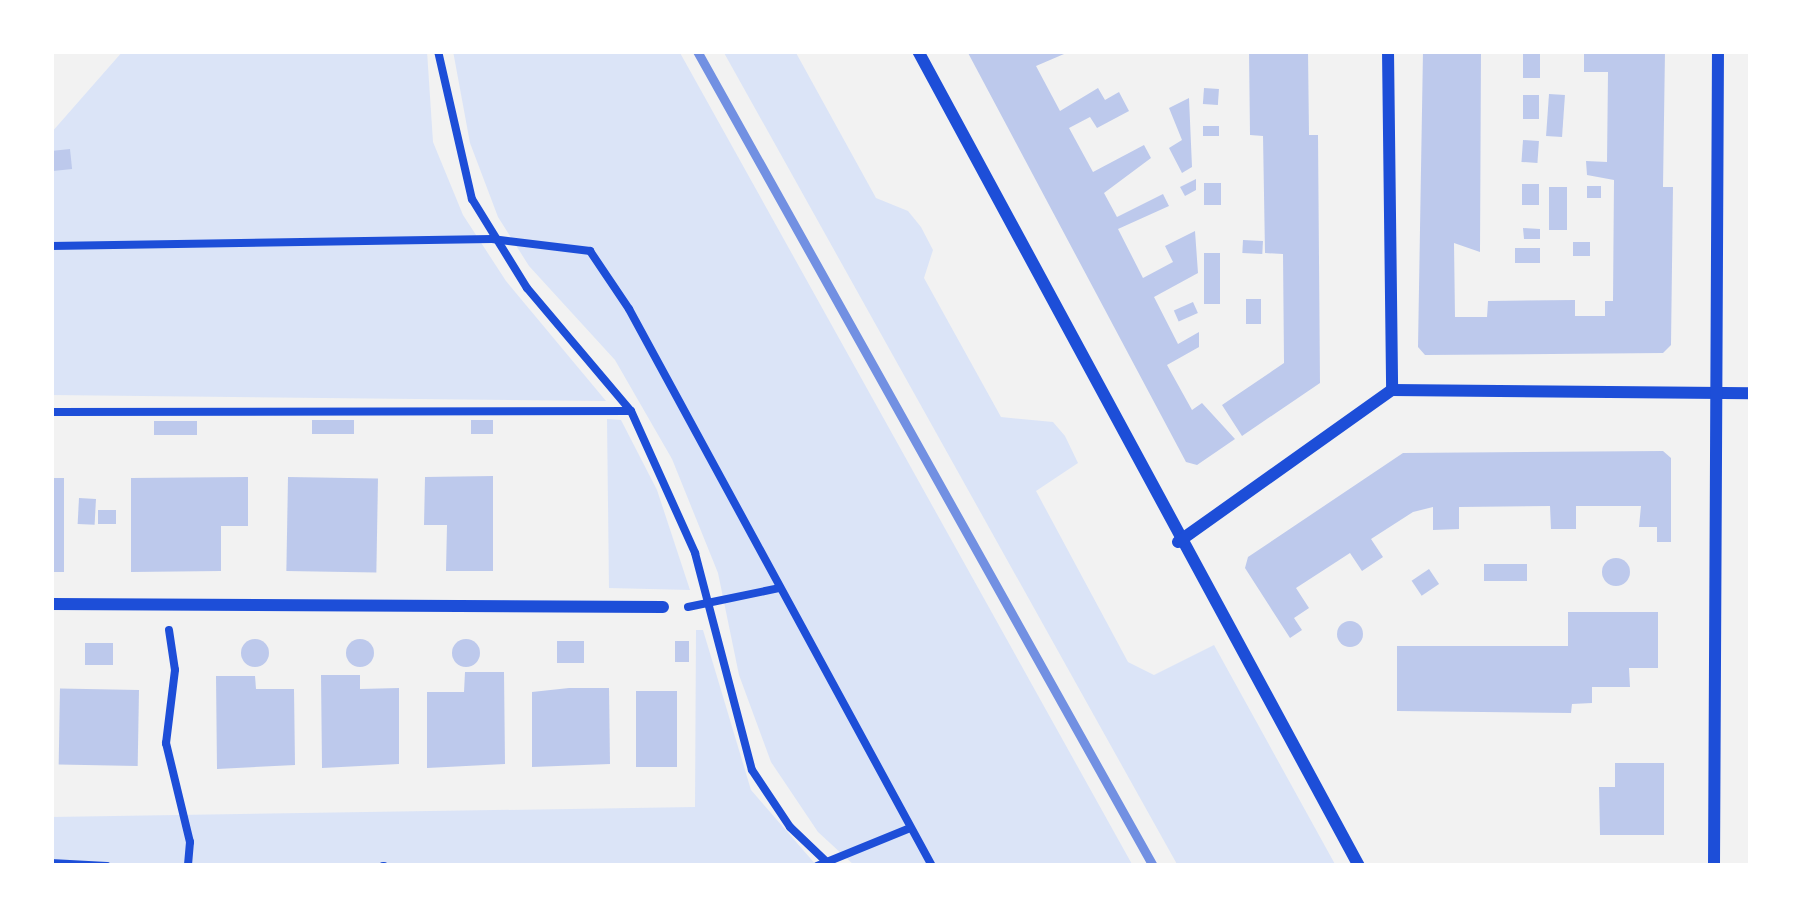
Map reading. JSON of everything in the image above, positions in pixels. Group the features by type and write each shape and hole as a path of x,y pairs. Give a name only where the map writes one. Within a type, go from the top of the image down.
{"street":[{"path":"917,51 1178,542 1359,866"},
{"path":"1388,51 1392,390"},
{"path":"1714,866 1718,51"},
{"path":"1178,542 1392,390 1751,393"},
{"path":"51,604 663,607"}],"path":[{"path":"438,51 458,157 492,239 631,411 675,499 713,608 734,720 752,770 790,827 830,865"},
{"path":"51,246 492,239 590,251 932,866"},
{"path":"51,412 631,411"},
{"path":"713,608 780,588"},
{"path":"165,605 175,670 166,743 190,842 188,866"},
{"path":"817,866 830,865 910,827"},
{"path":"51,863 68,858 106,866"}],"shaded area":[{"path":"123,51 427,51 433,142 463,215 506,281 606,401 51,395 51,133"},
{"path":"453,51 679,51 1133,866 855,866 818,832 771,762 739,675 718,573 672,459 615,360 529,266 498,217 470,143"},
{"path":"723,51 795,51 876,198 908,211 921,227 933,250 924,278 1001,417 1053,422 1065,436 1078,463 1036,491 1128,662 1154,675 1214,645 1336,866 1178,866"},
{"path":"607,419 621,420 657,490 690,590 609,588"},
{"path":"696,630 703,630 751,790 817,866 51,866 51,817 695,807"}],"building":[{"path":"967,51 1071,51 1036,66 1060,111 1098,88 1105,100 1119,92 1129,111 1097,128 1090,117 1069,128 1093,172 1144,145 1151,158 1104,193 1117,217 1163,194 1169,206 1118,229 1143,278 1173,262 1165,246 1195,231 1198,273 1154,297 1178,344 1199,332 1199,347 1167,365 1192,410 1202,403 1235,439 1197,465 1186,462"},
{"path":"1249,51 1308,51 1309,135 1318,135 1320,383 1242,436 1222,405 1284,363 1283,254 1265,253 1263,136 1250,135"},
{"path":"1423,51 1481,51 1480,252 1454,243 1455,317 1487,317 1488,301 1575,300 1575,316 1605,316 1605,301 1613,301 1614,180 1587,175 1586,161 1607,162 1608,72 1584,72 1584,51 1665,51 1663,187 1673,187 1671,345 1663,353 1425,355 1418,347"},
{"path":"1523,54 1540,54 1540,78 1523,78"},
{"path":"1204,88 1219,89 1218,105 1203,104"},
{"path":"1549,94 1565,95 1562,137 1546,136"},
{"path":"1523,95 1539,95 1539,119 1523,119"},
{"path":"1189,98 1192,167 1182,173 1169,148 1182,140 1169,108"},
{"path":"1203,126 1219,126 1219,136 1203,136"},
{"path":"1523,140 1539,141 1537,163 1521,162"},
{"path":"70,149 72,169 53,171 51,151"},
{"path":"1196,179 1196,190 1185,196 1180,187"},
{"path":"1204,183 1221,183 1221,205 1204,205"},
{"path":"1522,184 1539,184 1539,205 1522,205"},
{"path":"1587,186 1601,186 1601,198 1587,198"},
{"path":"1549,187 1567,187 1567,230 1549,230"},
{"path":"1523,228 1540,229 1540,239 1524,239"},
{"path":"1243,240 1263,241 1262,254 1242,253"},
{"path":"1573,242 1590,242 1590,256 1573,256"},
{"path":"1515,248 1540,248 1540,263 1515,263"},
{"path":"1204,253 1220,253 1220,304 1204,304"},
{"path":"1246,299 1261,299 1261,324 1246,324"},
{"path":"1193,302 1198,313 1179,322 1174,311"},
{"path":"312,420 354,420 354,434 312,434"},
{"path":"471,420 493,420 493,434 471,434"},
{"path":"154,421 197,421 197,435 154,435"},
{"path":"1663,451 1671,458 1671,542 1657,542 1657,527 1639,527 1641,506 1576,506 1576,529 1551,529 1550,506 1459,507 1459,529 1433,530 1433,507 1413,512 1371,539 1383,557 1362,571 1350,553 1296,588 1309,608 1294,618 1302,630 1290,638 1245,568 1248,557 1403,453"},
{"path":"493,476 493,571 446,571 447,525 424,525 425,477"},
{"path":"248,477 248,526 221,526 221,571 131,572 131,478"},
{"path":"288,477 378,479 376,573 286,571"},
{"path":"51,478 64,478 64,572 51,572"},
{"path":"79,498 96,499 95,525 78,524"},
{"path":"98,510 116,510 116,524 98,524"},
{"path":"1616,558 1626,562 1630,572 1626,582 1616,586 1606,582 1602,572 1606,562"},
{"path":"1484,564 1527,564 1527,581 1484,581"},
{"path":"1429,569 1439,584 1422,596 1412,581"},
{"path":"1568,612 1658,612 1658,668 1629,668 1630,687 1592,687 1592,703 1572,704 1571,713 1397,711 1397,646 1568,646"},
{"path":"1350,621 1363,634 1350,647 1337,634"},
{"path":"255,639 265,643 269,653 265,663 255,667 245,663 241,653 245,643"},
{"path":"360,639 370,643 374,653 370,663 360,667 350,663 346,653 350,643"},
{"path":"466,639 476,643 480,653 476,663 466,667 456,663 452,653 456,643"},
{"path":"557,641 584,641 584,663 557,663"},
{"path":"675,641 689,641 689,662 675,662"},
{"path":"85,643 113,643 113,665 85,665"},
{"path":"465,672 504,672 505,764 427,768 427,692 464,692"},
{"path":"321,675 360,675 360,689 399,688 399,764 322,768"},
{"path":"216,676 255,676 256,689 294,689 295,765 217,769"},
{"path":"609,688 610,764 532,767 532,692"},
{"path":"60,689 139,690 138,766 59,765"},
{"path":"636,691 677,691 677,767 636,767"},
{"path":"1615,763 1664,763 1664,835 1600,835 1599,787 1615,787"}],"railway":[{"path":"697,51 1153,866"}]}
